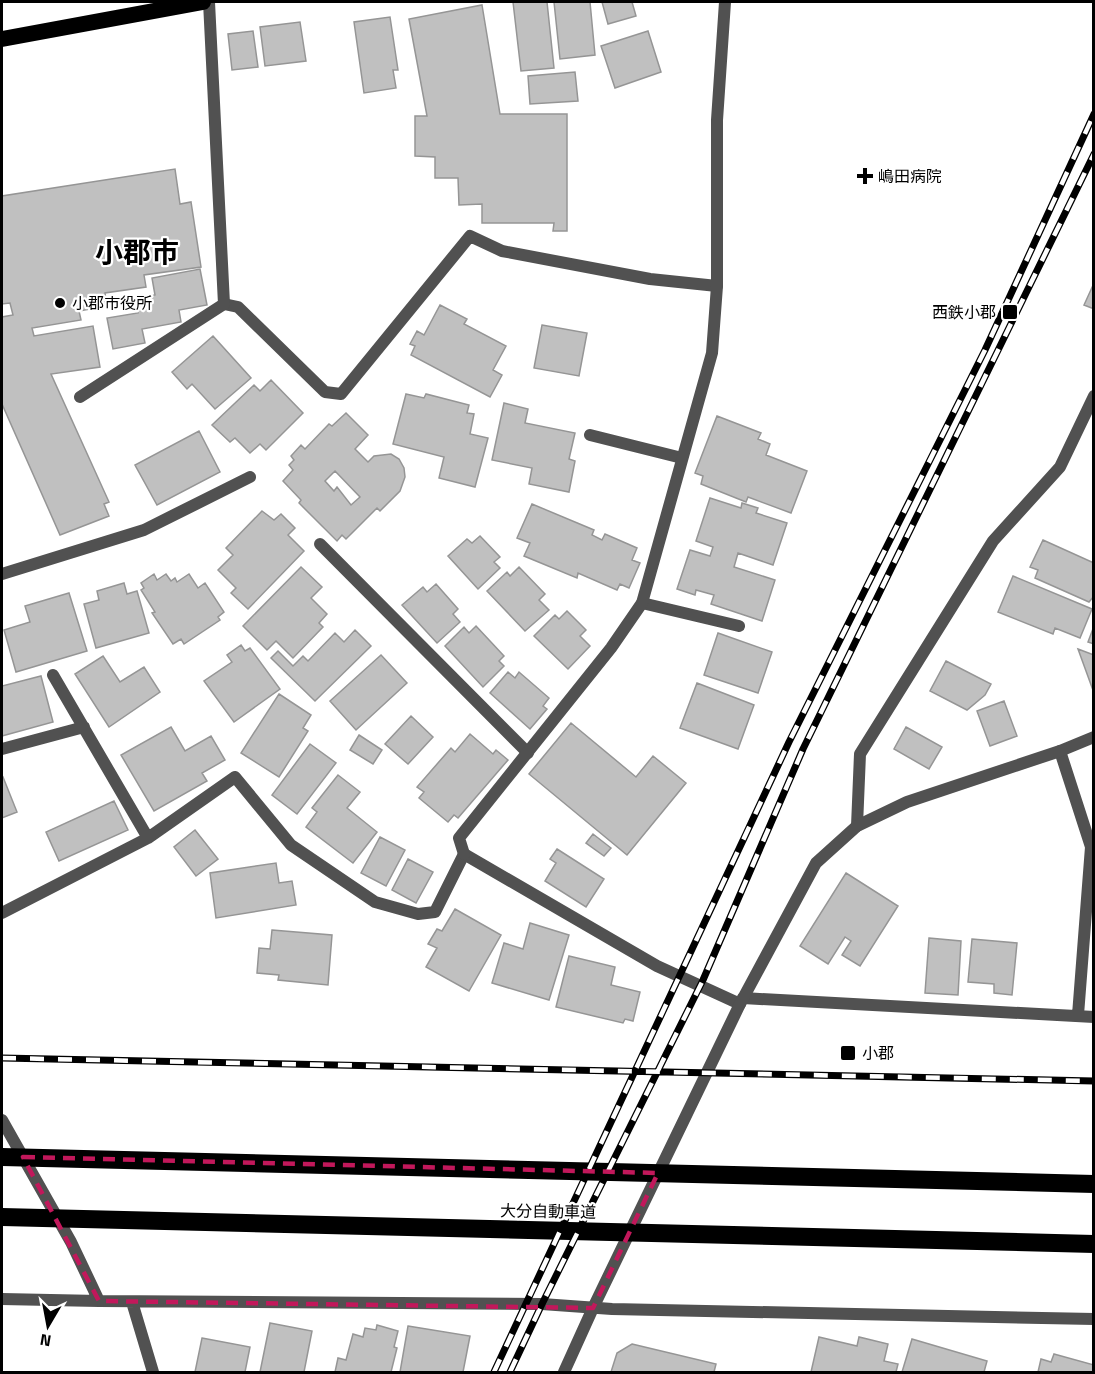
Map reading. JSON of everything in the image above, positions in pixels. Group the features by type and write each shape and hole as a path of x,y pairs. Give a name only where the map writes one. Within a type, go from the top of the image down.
{"highway":[{"path":"2,39 166,3 203,2"},
{"path":"2,1157 1094,1184"},
{"name":"大分自動車道","path":"2,1216 1094,1244"}],"street":[{"path":"209,2 224,304"},
{"path":"725,2 717,120 717,286 712,353 642,603 611,648 459,838 464,854 657,966 741,1001 1094,1017"},
{"path":"80,397 224,304 238,307 326,392 341,394 470,236 502,251 650,279 717,286"},
{"path":"857,826 860,754 993,541 1060,467 1094,396"},
{"path":"590,435 682,458"},
{"path":"2,574 144,531 250,477"},
{"path":"320,544 528,753"},
{"path":"642,603 739,626"},
{"path":"53,675 148,838"},
{"path":"2,749 84,727"},
{"path":"564,1372 741,1001 816,863 857,826 907,802 1060,751 1094,737"},
{"path":"1060,751 1091,847 1078,1015"},
{"path":"2,913 148,838 235,777 291,845 375,902 418,914 435,912 464,854"},
{"path":"2,1120 71,1242 99,1301"},
{"path":"2,1299 542,1304 593,1308 1094,1319"},
{"path":"132,1302 153,1372"}],"highlighted area":[{"path":"23,1157 658,1173 593,1308 99,1301"}],"building":[{"path":"513,2 547,2 554,68 521,71"},
{"path":"554,2 590,2 595,55 560,59"},
{"path":"602,2 632,2 636,16 608,24"},
{"path":"482,5 500,114 567,114 567,231 553,231 554,223 482,223 482,204 459,205 458,178 435,178 435,157 415,156 415,116 427,116 409,19"},
{"path":"390,17 398,70 393,70 396,88 364,93 354,22"},
{"path":"300,22 306,61 265,66 260,27"},
{"path":"253,31 258,67 232,70 228,34"},
{"path":"648,31 661,72 615,88 601,46"},
{"path":"575,72 578,101 530,104 528,76"},
{"path":"175,169 180,204 191,202 201,267 144,275 146,287 105,293 107,306 79,311 81,320 32,328 34,336 93,326 100,367 51,374 109,502 104,504 109,516 60,535 2,404 2,317 13,315 10,303 2,304 2,196"},
{"path":"200,269 207,305 179,310 181,322 142,329 145,343 113,349 107,318 138,313 135,299 155,295 152,278"},
{"path":"1094,283 1094,309 1084,305"},
{"path":"440,305 467,319 464,324 506,346 493,370 502,375 490,397 411,355 415,346 410,344 417,331 424,335"},
{"path":"542,325 587,333 579,376 534,368"},
{"path":"213,336 251,378 215,409 192,384 187,389 172,372"},
{"path":"271,380 303,413 266,450 260,444 250,453 235,438 230,442 212,425 254,385 260,391"},
{"path":"406,394 424,398 426,394 469,405 467,413 474,414 470,434 488,438 475,487 439,478 444,457 393,444"},
{"path":"504,403 528,409 525,423 575,433 569,459 575,461 569,492 529,484 532,468 492,460"},
{"path":"346,413 368,435 355,449 368,462 374,456 391,454 399,459 404,468 405,477 400,491 380,511 377,508 346,539 342,535 337,541 299,503 301,500 283,481 293,470 289,465 294,460 291,456 301,445 305,449 329,424 332,426","holes":["335,471 360,497 351,505 337,487 334,491 325,481"]},
{"path":"717,416 761,433 758,439 770,444 766,455 807,471 791,513 748,497 746,502 701,484 703,476 695,473"},
{"path":"199,431 220,472 157,505 135,465"},
{"path":"710,498 741,508 742,503 758,508 756,513 787,523 773,565 738,553 734,567 775,580 762,621 711,604 714,595 696,590 695,595 677,589 690,550 710,556 713,547 696,541"},
{"path":"532,504 594,530 592,535 602,540 605,534 637,548 632,560 640,563 629,588 620,584 617,590 578,573 577,578 524,556 530,543 517,538"},
{"path":"262,511 274,520 281,514 295,528 288,535 304,551 248,609 231,593 236,588 218,570 233,555 226,548"},
{"path":"480,536 500,557 494,562 500,568 478,589 448,556 467,539 472,543"},
{"path":"1043,540 1094,563 1094,596 1089,602 1035,578 1038,570 1030,567"},
{"path":"301,567 322,587 311,598 327,614 319,623 323,627 293,658 276,641 267,650 243,626"},
{"path":"519,567 545,594 539,600 549,610 525,631 487,591 507,572 510,576"},
{"path":"154,574 157,580 166,574 171,581 175,578 177,582 189,574 198,588 205,583 224,612 218,617 220,620 184,644 181,639 173,644 152,613 155,612 141,590 144,588 141,583"},
{"path":"1013,576 1092,609 1080,638 1055,628 1053,634 998,612"},
{"path":"124,583 127,594 137,591 149,633 96,648 84,604 99,600 97,591"},
{"path":"436,584 458,609 453,614 460,622 437,643 402,605 423,587 427,592"},
{"path":"69,593 87,651 16,672 4,630 30,622 25,606"},
{"path":"567,611 586,630 580,636 590,646 568,669 534,636 555,615 559,619"},
{"path":"476,626 504,656 499,661 504,666 483,687 445,646 464,627 469,633"},
{"path":"1094,626 1094,644 1088,642"},
{"path":"355,630 371,646 315,701 271,658 278,651 293,666 303,656 308,661 335,633 344,642"},
{"path":"718,633 772,652 758,693 704,675"},
{"path":"241,645 245,651 250,648 280,689 234,722 204,681 232,662 227,655"},
{"path":"1078,649 1094,655 1094,693"},
{"path":"381,655 407,683 356,730 330,701"},
{"path":"103,656 120,682 144,667 160,692 109,727 75,674"},
{"path":"946,661 991,684 985,695 967,710 930,691"},
{"path":"508,672 515,678 519,672 549,698 543,706 547,709 530,729 490,693"},
{"path":"41,676 53,722 2,736 2,686"},
{"path":"697,683 754,705 738,749 680,728"},
{"path":"279,694 311,715 303,728 308,731 279,777 241,753"},
{"path":"1004,701 1017,736 990,746 977,711"},
{"path":"411,716 433,737 408,764 385,744"},
{"path":"571,723 636,777 653,756 686,783 627,855 529,774"},
{"path":"171,727 185,751 211,736 225,760 202,773 207,781 154,811 121,755"},
{"path":"906,727 942,747 929,769 894,749"},
{"path":"470,734 493,754 496,750 508,760 458,818 454,815 448,822 419,798 424,792 417,787 451,748 455,752"},
{"path":"359,735 382,750 373,764 350,750"},
{"path":"310,744 336,763 297,814 272,795"},
{"path":"338,775 360,792 347,808 377,832 353,863 306,827 317,812 312,808"},
{"path":"2,778 17,812 2,818"},
{"path":"114,801 128,830 59,861 46,832"},
{"path":"195,830 218,859 196,876 174,847"},
{"path":"593,834 611,848 604,856 586,843"},
{"path":"380,837 405,850 386,886 361,873"},
{"path":"557,849 604,879 586,907 545,881 556,863 550,859"},
{"path":"408,859 433,872 416,903 392,890"},
{"path":"276,863 279,883 292,881 296,905 216,918 210,873"},
{"path":"846,873 898,906 860,966 842,955 851,941 845,937 828,964 800,946"},
{"path":"455,909 501,935 469,991 426,967 437,948 428,944 437,929 442,931"},
{"path":"530,923 569,935 549,1000 492,983 504,943 523,949"},
{"path":"272,930 332,935 328,985 278,980 279,975 257,973 259,948 270,949"},
{"path":"929,938 961,941 958,995 925,993"},
{"path":"972,939 1017,943 1012,995 994,993 994,984 968,982"},
{"path":"569,956 615,967 611,985 640,992 633,1021 625,1019 623,1023 556,1007"},
{"path":"270,1323 312,1331 304,1372 260,1372"},
{"path":"377,1325 398,1331 394,1347 397,1348 391,1372 335,1372 338,1358 346,1360 353,1334 363,1337 365,1328 376,1330"},
{"path":"408,1326 470,1336 463,1372 400,1372"},
{"path":"819,1337 857,1346 859,1337 888,1344 884,1361 898,1364 896,1372 811,1372"},
{"path":"202,1338 250,1347 245,1372 195,1372"},
{"path":"912,1339 987,1361 984,1372 902,1372"},
{"path":"632,1344 716,1364 714,1372 611,1372 617,1353"},
{"path":"1054,1354 1094,1365 1094,1372 1038,1372 1041,1359 1051,1362"}],"railway":[{"path":"494,1372 789,742 985,350 1094,114"},
{"path":"510,1372 703,980 803,749 1094,154"},
{"path":"2,1058 1094,1081"}],"place":[{"name":"嶋田病院","path":"865,176"},
{"name":"小郡市役所","path":"60,303"},
{"name":"西鉄小郡","path":"1010,312"},
{"name":"小郡","path":"848,1053"}],"district":[{"name":"小郡市","path":"137,252"}]}
